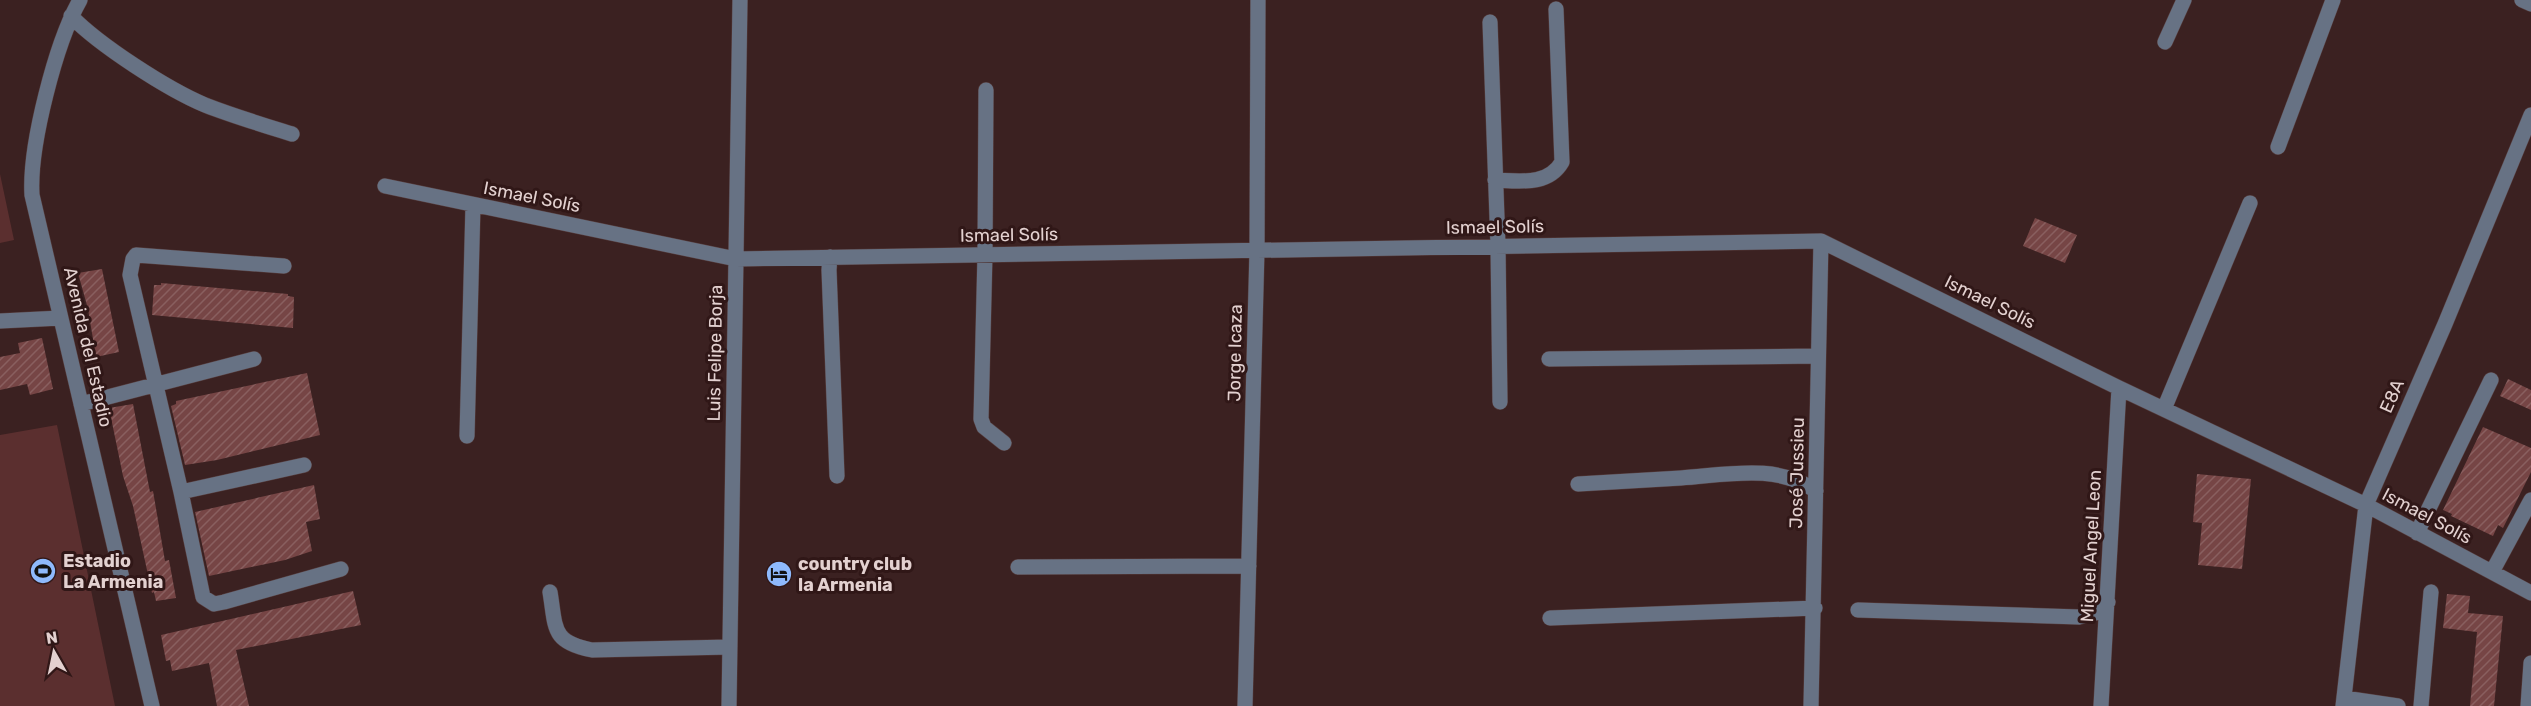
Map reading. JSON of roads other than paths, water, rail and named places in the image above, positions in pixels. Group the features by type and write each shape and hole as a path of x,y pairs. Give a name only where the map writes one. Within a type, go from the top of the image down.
{"street":[{"name":"Avenida del Estadio","path":"80,0 71,16 43,106 31,178 32,195 152,706"},
{"name":"Luis Felipe Borja","path":"729,706 740,0"},
{"name":"Jorge Icaza","path":"1245,706 1257,250 1258,0"},
{"path":"2165,42 2184,0"},
{"path":"2278,147 2332,0"},
{"path":"2522,0 2531,4"},
{"path":"1495,180 1524,182 1541,179 1556,172 1562,162 1556,9"},
{"path":"71,16 83,29 147,73 203,104 292,134"},
{"path":"1490,22 1498,246 1500,402"},
{"path":"986,90 981,419 984,427 1004,443"},
{"name":"E8A","path":"2344,702 2366,505 2445,324 2531,115"},
{"name":"Ismael Solís","path":"385,186 736,258 1821,241 2119,388 2366,505 2531,593"},
{"path":"2164,409 2250,203"},
{"path":"467,436 473,205"},
{"name":"José Jussieu","path":"1811,706 1815,608 1821,241"},
{"path":"284,266 136,255 130,275 157,384 203,597 214,603 341,569"},
{"path":"830,257 837,476"},
{"path":"0,321 61,318"},
{"path":"1550,359 1818,356"},
{"path":"81,404 254,358"},
{"path":"2417,533 2491,381"},
{"name":"Miguel Angel Leon","path":"2101,706 2119,388"},
{"path":"181,492 304,465"},
{"path":"1578,484 1751,472 1785,476 1805,483 1816,491"},
{"path":"2492,572 2531,500"},
{"path":"1018,567 1249,566"},
{"path":"549,592 557,632 570,645 592,650 730,647"},
{"path":"2421,706 2432,592"},
{"path":"1858,610 2079,618 2099,612 2108,602"},
{"path":"1550,618 1815,608"},
{"path":"2528,706 2531,663"},
{"path":"2344,702 2398,706"}],"place":[{"name":"Estadio La Armenia","path":"43,571"},
{"name":"country club la Armenia","path":"779,574"}]}
